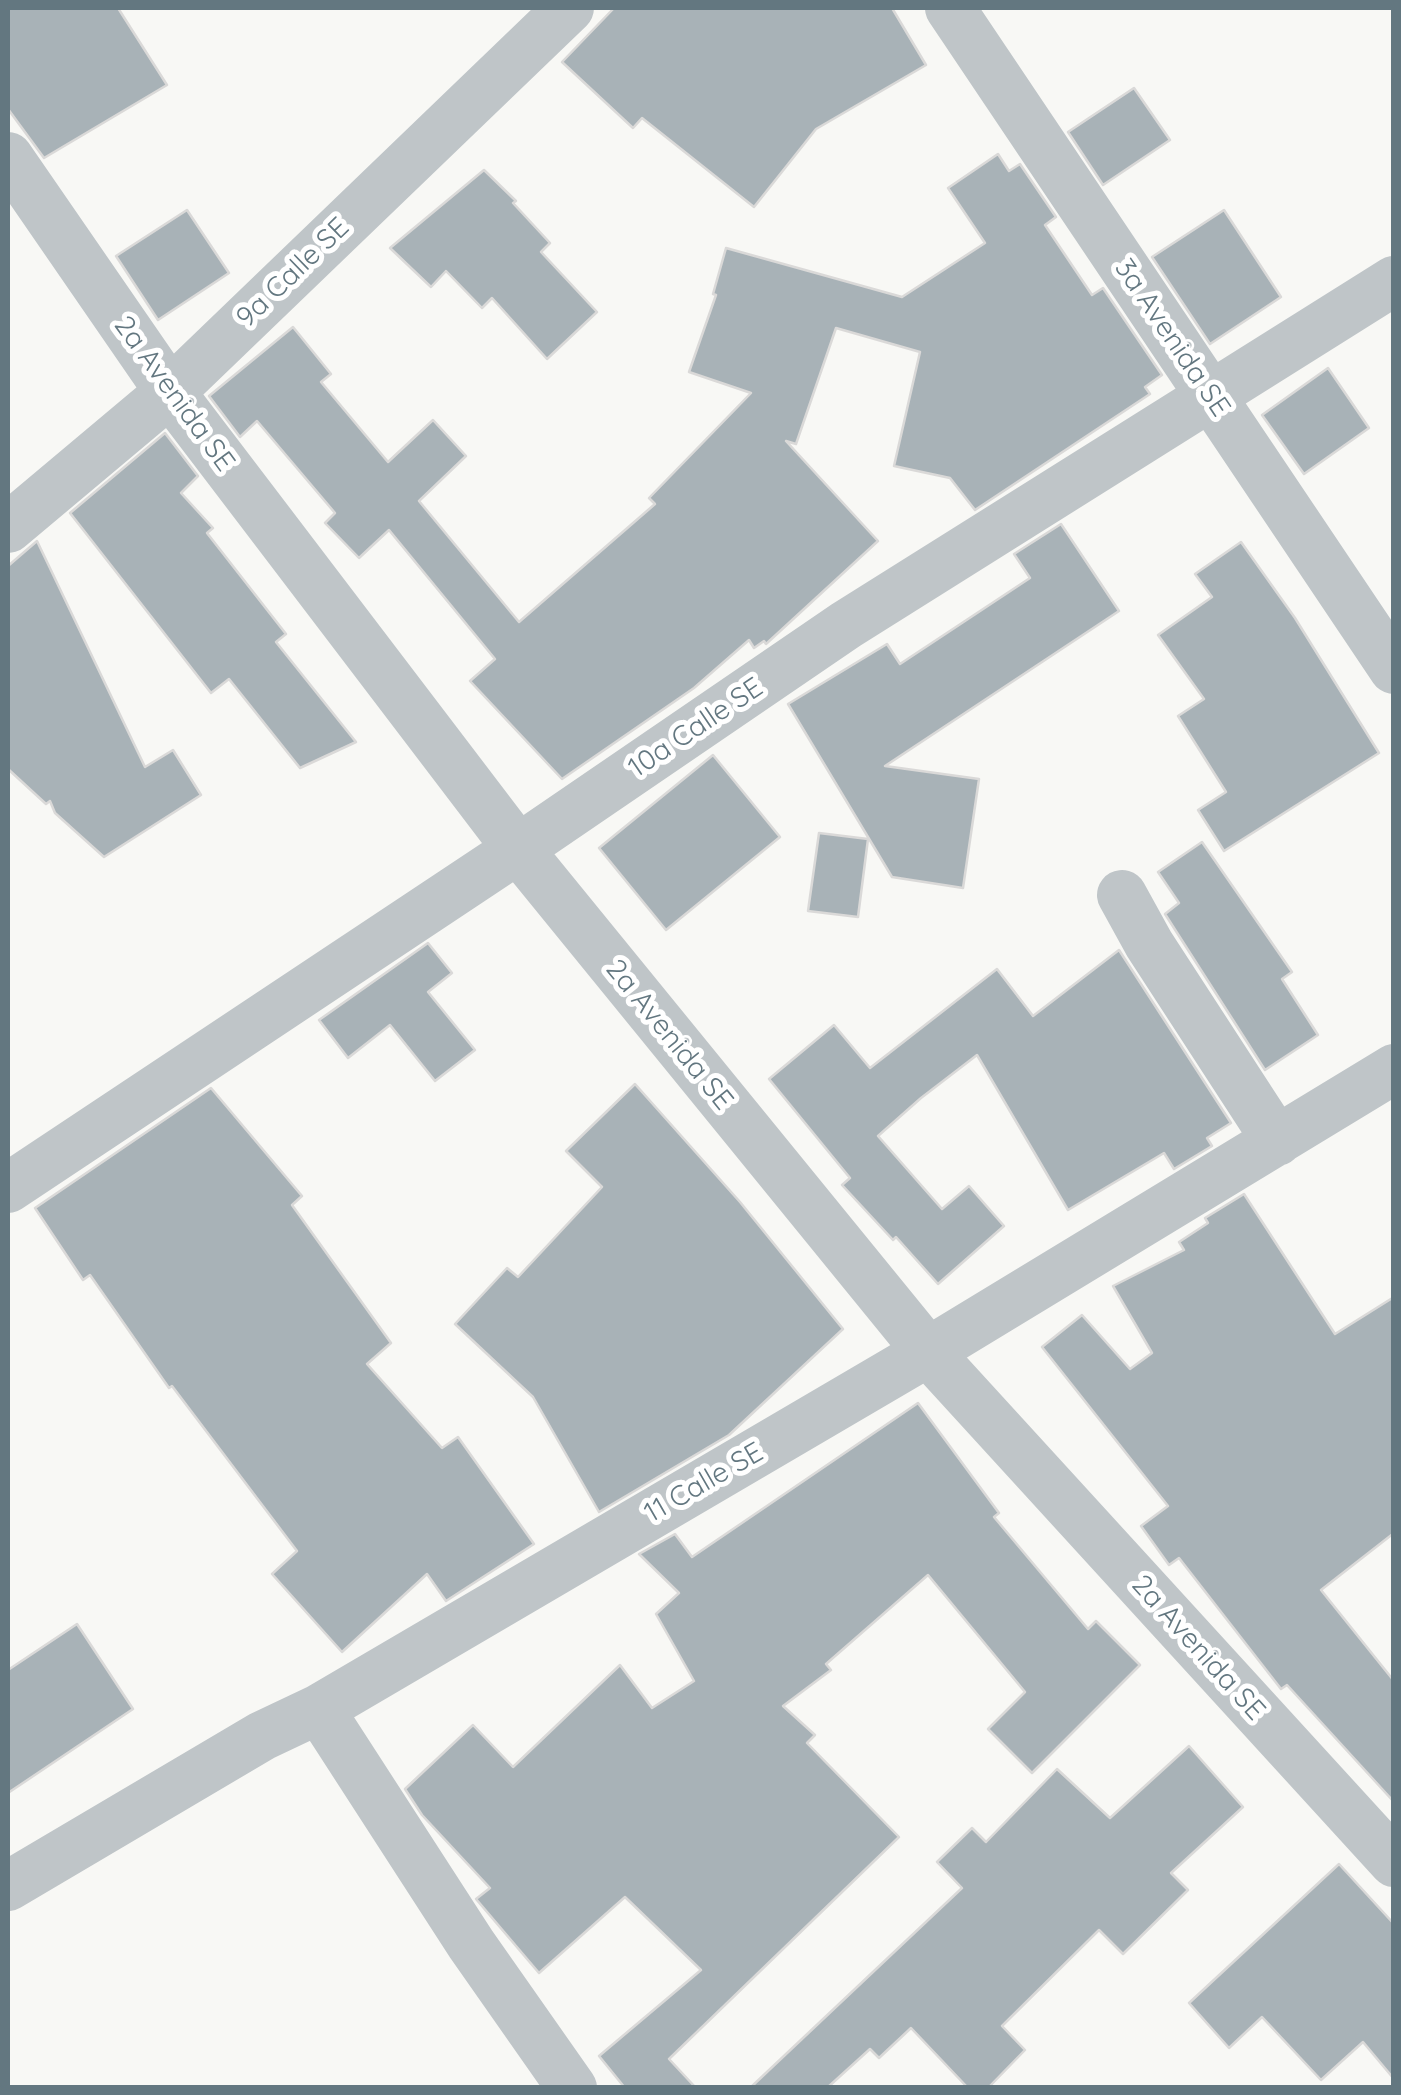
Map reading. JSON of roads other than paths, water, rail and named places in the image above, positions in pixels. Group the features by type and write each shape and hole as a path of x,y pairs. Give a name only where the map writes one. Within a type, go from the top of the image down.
{"street":[{"name":"9a Calle SE","path":"8,528 170,392 569,8"},
{"name":"3a Avenida SE","path":"950,8 1394,668"},
{"name":"2a Avenida SE","path":"8,156 170,392 518,849 928,1352 1394,1862"},
{"name":"10a Calle SE","path":"8,1188 846,626 1394,281"},
{"path":"1122,895 1149,944 1277,1141"},
{"name":"11 Calle SE","path":"8,1886 262,1736 319,1709 928,1352 1394,1069"},
{"path":"319,1709 471,1944 572,2088"}]}
